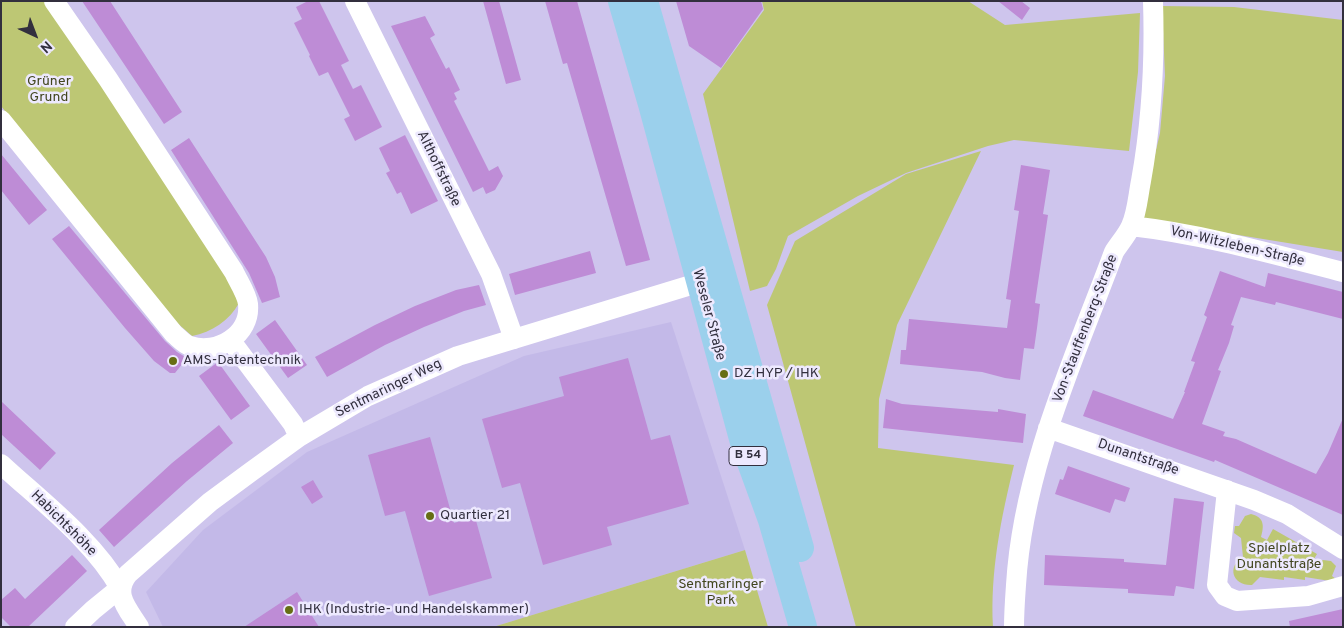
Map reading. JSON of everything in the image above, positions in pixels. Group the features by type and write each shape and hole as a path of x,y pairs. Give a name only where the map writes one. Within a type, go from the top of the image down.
{"main road":[{"name":"Weseler Straße","path":"622,1 652,104 822,627"},
{"name":"Weseler Straße","path":"644,1 710,279 745,446 772,520 803,627"}],"street":[{"path":"1,120 174,334 188,345 203,349 217,347 231,341 239,332 246,318 248,302 234,272 108,79 54,1"},
{"name":"Althoffstraße","path":"356,1 499,293 514,338"},
{"name":"Von-Stauffenberg-Straße","path":"1014,627 1017,560 1033,478 1048,428 1114,252 1131,226 1144,164 1151,114 1154,80 1154,1"},
{"name":"Von-Witzleben-Straße","path":"1131,226 1160,229 1269,253 1343,272"},
{"name":"Sentmaringer Weg","path":"75,627 120,588 128,574 210,502 299,437 368,396 458,356 710,279"},
{"path":"231,341 293,424 299,437"},
{"name":"Dunantstraße","path":"1048,428 1227,490 1287,514 1343,549"},
{"name":"Habichtshöhe","path":"1,464 69,526 112,573 120,588"},
{"path":"1227,490 1217,585 1225,596 1237,601 1308,596 1343,586"},
{"path":"120,588 122,598 139,627"}],"shaded area":[{"path":"671,322 745,550 493,627 163,627 146,592 203,530 307,452 524,356"}],"green space":[{"name":"Grüner Grund","path":"1,1 47,1 221,265 239,303 225,320 213,329 192,336 167,314 1,106"},
{"path":"762,1 968,1 1005,25 1140,13 1138,72 1129,151 1014,140 988,146 906,173 858,196 788,236 776,269 767,286 750,291 703,94 764,10"},
{"path":"1162,6 1234,7 1343,20 1343,252 1140,219 1160,133 1165,76"},
{"path":"981,151 897,325 879,399 878,448 1014,465 997,545 993,586 993,627 856,627 767,305 795,241 906,174"},
{"name":"Spielplatz Dunantstraße","path":"1256,515 1261,520 1263,530 1261,537 1267,540 1273,529 1317,554 1314,559 1319,563 1323,560 1331,561 1336,566 1332,576 1336,579 1330,581 1305,577 1305,580 1284,577 1284,580 1260,577 1252,585 1245,584 1236,579 1233,571 1238,561 1243,557 1241,538 1234,533 1235,526 1239,526 1245,516"},
{"name":"Sentmaringer Park","path":"745,550 768,627 493,627"}],"building":[{"path":"82,1 110,1 182,112 164,124"},
{"path":"308,1 319,1 349,61 341,65 353,89 361,85 382,127 355,141 344,119 350,116 328,72 319,76 294,23 302,19 296,7"},
{"path":"483,1 499,1 521,80 506,84"},
{"path":"545,1 577,1 650,260 626,266 567,63 563,64"},
{"path":"676,1 761,1 763,9 721,68 689,46"},
{"path":"998,1 1021,1 1030,8 1022,20"},
{"path":"425,16 435,35 430,38 446,69 449,67 460,90 454,93 457,99 454,101 489,171 498,166 503,176 495,190 486,194 483,187 473,192 391,26"},
{"path":"405,135 438,201 411,214 401,192 397,194 386,173 390,171 379,148"},
{"path":"189,138 266,257 275,277 280,297 262,303 249,273 171,150"},
{"path":"1,154 47,210 29,225 1,190"},
{"path":"1021,165 1050,170 1043,214 1048,215 1035,303 1040,304 1034,349 1024,348 1020,380 982,372 900,364 901,350 906,350 909,319 1007,328 1011,300 1006,299 1019,211 1014,210"},
{"path":"69,226 165,341 187,358 175,373 170,373 154,361 52,239"},
{"path":"590,251 596,273 515,295 509,274"},
{"path":"1220,271 1265,287 1268,273 1343,292 1343,319 1276,302 1275,305 1241,297 1231,325 1234,326 1229,343 1218,370 1221,371 1202,424 1225,432 1223,436 1236,439 1316,474 1328,453 1343,418 1343,515 1215,460 1214,462 1083,416 1093,390 1173,419 1195,362 1191,361 1207,317 1204,315"},
{"path":"479,285 486,305 464,311 424,327 385,345 327,377 315,357 415,306 456,290"},
{"path":"275,320 307,365 288,378 256,334"},
{"path":"628,358 651,440 670,435 689,504 607,527 612,545 543,565 520,483 502,488 482,419 564,396 559,377"},
{"path":"218,362 250,406 231,420 199,376"},
{"path":"886,399 902,404 998,412 998,409 1026,414 1023,443 883,428"},
{"path":"1,401 56,453 40,470 1,434"},
{"path":"219,425 233,443 187,481 114,547 99,530 172,463"},
{"name":"Quartier 21","path":"430,437 454,523 475,517 492,578 429,596 405,511 385,516 368,455"},
{"path":"1068,466 1130,488 1125,502 1115,499 1110,513 1055,494 1060,479 1063,480"},
{"path":"313,480 323,497 312,504 301,487"},
{"path":"1174,498 1204,502 1194,589 1176,586 1174,596 1128,593 1128,589 1044,585 1045,555 1124,559 1124,562 1166,565"},
{"path":"72,555 87,571 28,627 11,627 1,617 1,600 15,588 25,599"},
{"name":"IHK (Industrie- und Handelskammer)","path":"297,592 319,627 244,627"},
{"path":"1343,609 1343,627 1290,627 1289,621"}],"place":[{"name":"AMS-Datentechnik","path":"173,361"},
{"name":"DZ HYP / IHK","path":"724,374"},
{"name":"Quartier 21","path":"430,516"},
{"name":"IHK (Industrie- und Handelskammer)","path":"289,610"}]}
